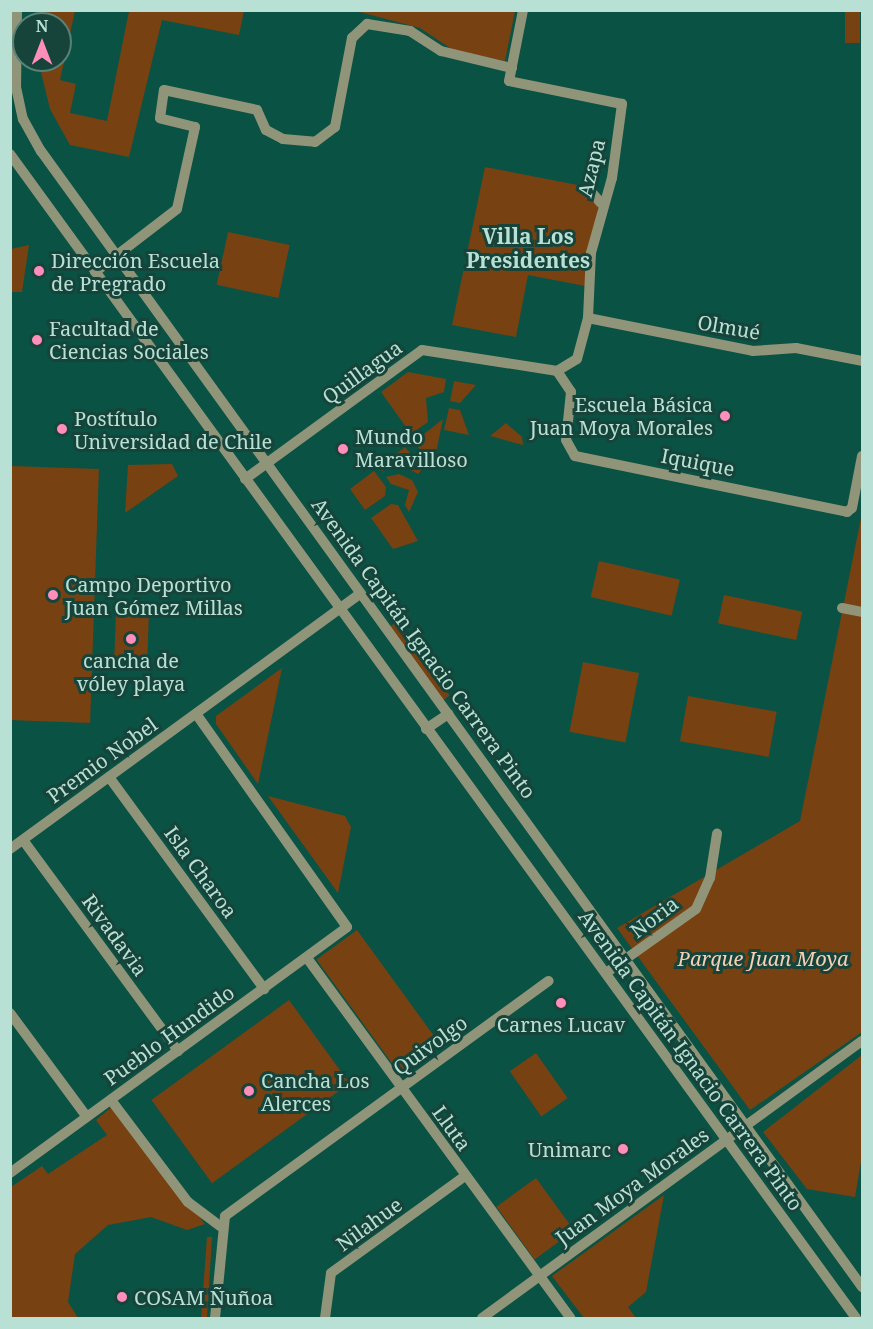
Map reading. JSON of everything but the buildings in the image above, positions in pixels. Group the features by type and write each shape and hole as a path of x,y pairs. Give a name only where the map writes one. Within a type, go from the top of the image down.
{"street":[{"name":"Avenida Capitán Ignacio Carrera Pinto","path":"17,10 15,78 23,119 360,594 629,958 862,1287"},
{"path":"96,272 177,208 195,127 160,118 164,90 257,110 266,130 283,139 315,142 335,127 352,38 366,24 410,31 441,51 512,68 523,10"},
{"name":"Azapa","path":"512,68 509,81 622,104 612,177 601,203 588,318"},
{"name":"Avenida Capitán Ignacio Carrera Pinto","path":"10,154 426,729 728,1138 856,1318"},
{"path":"587,187 601,203"},
{"path":"556,371 578,359 588,318"},
{"name":"Olmué","path":"588,318 753,351 796,348 862,361"},
{"name":"Quillagua","path":"245,479 422,350 556,371"},
{"name":"Iquique","path":"556,371 572,392 566,440 575,456 847,512 852,508 862,456"},
{"name":"Premio Nobel","path":"10,849 360,594"},
{"path":"842,608 862,612"},
{"name":"Pueblo Hundido","path":"10,1173 307,958 348,925 196,714"},
{"path":"426,729 448,714"},
{"name":"Isla Charoa","path":"109,777 264,988"},
{"name":"Noria","path":"606,973 696,909 710,878 717,834"},
{"name":"Rivadavia","path":"23,840 178,1051"},
{"name":"Lluta","path":"307,958 570,1318"},
{"name":"Quivolgo","path":"220,1226 225,1216 549,981"},
{"path":"10,1013 87,1117"},
{"name":"Juan Moya Morales","path":"482,1318 862,1041"},
{"path":"111,1100 188,1202 220,1226 215,1318"},
{"name":"Nilahue","path":"325,1318 331,1273 465,1176"}],"green space":[{"path":"75,11 72,25 72,12 38,12"},
{"path":"129,11 244,11 239,35 162,20 129,157 70,145 50,109 41,72 62,72 60,80 76,84 70,113 107,121"},
{"path":"356,11 515,11 505,61 453,50 420,28"},
{"path":"845,11 860,11 860,43 845,43"},
{"path":"485,167 583,186 598,207 585,286 528,275 516,337 452,325"},
{"path":"228,232 290,245 278,298 217,285"},
{"path":"29,245 22,292 11,292 11,249"},
{"path":"408,372 446,379 444,392 426,398 428,422 411,434 381,392"},
{"path":"454,381 476,385 460,403 450,401"},
{"path":"449,408 460,410 469,435 444,430"},
{"path":"443,419 433,467 414,442"},
{"path":"506,423 522,437 523,445 490,436"},
{"path":"405,447 423,468 418,474 397,462 382,471 379,467"},
{"path":"172,464 178,476 125,513 128,465"},
{"name":"Campo Deportivo Juan Gómez Millas","path":"11,466 99,469 90,723 10,720"},
{"path":"374,471 386,487 385,496 365,510 350,489"},
{"path":"399,474 412,480 418,492 409,512 405,505 409,490 391,484 386,477"},
{"path":"391,504 398,505 418,541 393,549 371,518"},
{"name":"Parque Juan Moya","path":"862,513 862,1032 750,1110 617,928 800,821"},
{"path":"599,561 680,580 672,616 591,597"},
{"path":"724,595 802,612 796,640 718,623"},
{"name":"cancha de vóley playa","path":"116,610 149,611 147,667 114,666"},
{"path":"396,622 449,696 442,701 389,627"},
{"path":"583,662 639,673 625,743 569,732"},
{"path":"282,668 258,784 216,724 216,716"},
{"path":"688,696 777,712 769,757 680,741"},
{"path":"268,796 345,816 351,827 338,893"},
{"path":"357,930 439,1043 399,1073 317,959"},
{"name":"Cancha Los Alerces","path":"289,1000 350,1083 212,1183 151,1100"},
{"path":"536,1053 568,1098 541,1116 510,1071"},
{"path":"862,1055 862,1156 855,1197 807,1189 763,1132"},
{"path":"113,1106 205,1224 187,1230 151,1217 108,1225 75,1254 68,1302 78,1318 11,1318 11,1187 42,1166 48,1174 107,1135 96,1120"},
{"path":"536,1178 574,1231 535,1259 496,1207"},
{"path":"664,1195 646,1292 628,1307 636,1318 584,1318 552,1276"},
{"path":"207,1237 212,1237 207,1318 201,1318"}],"place":[{"name":"Dirección Escuela de Pregrado","path":"39,271"},
{"name":"Facultad de Ciencias Sociales","path":"37,340"},
{"name":"Escuela Básica Juan Moya Morales","path":"725,416"},
{"name":"Postítulo Universidad de Chile","path":"62,429"},
{"name":"Mundo Maravilloso","path":"343,449"},
{"name":"Campo Deportivo Juan Gómez Millas","path":"53,595"},
{"name":"cancha de vóley playa","path":"131,639"},
{"name":"Carnes Lucav","path":"561,1003"},
{"name":"Cancha Los Alerces","path":"249,1091"},
{"name":"Unimarc","path":"623,1149"},
{"name":"COSAM Ñuñoa","path":"122,1297"}],"district":[{"name":"Villa Los Presidentes","path":"528,248"}]}
